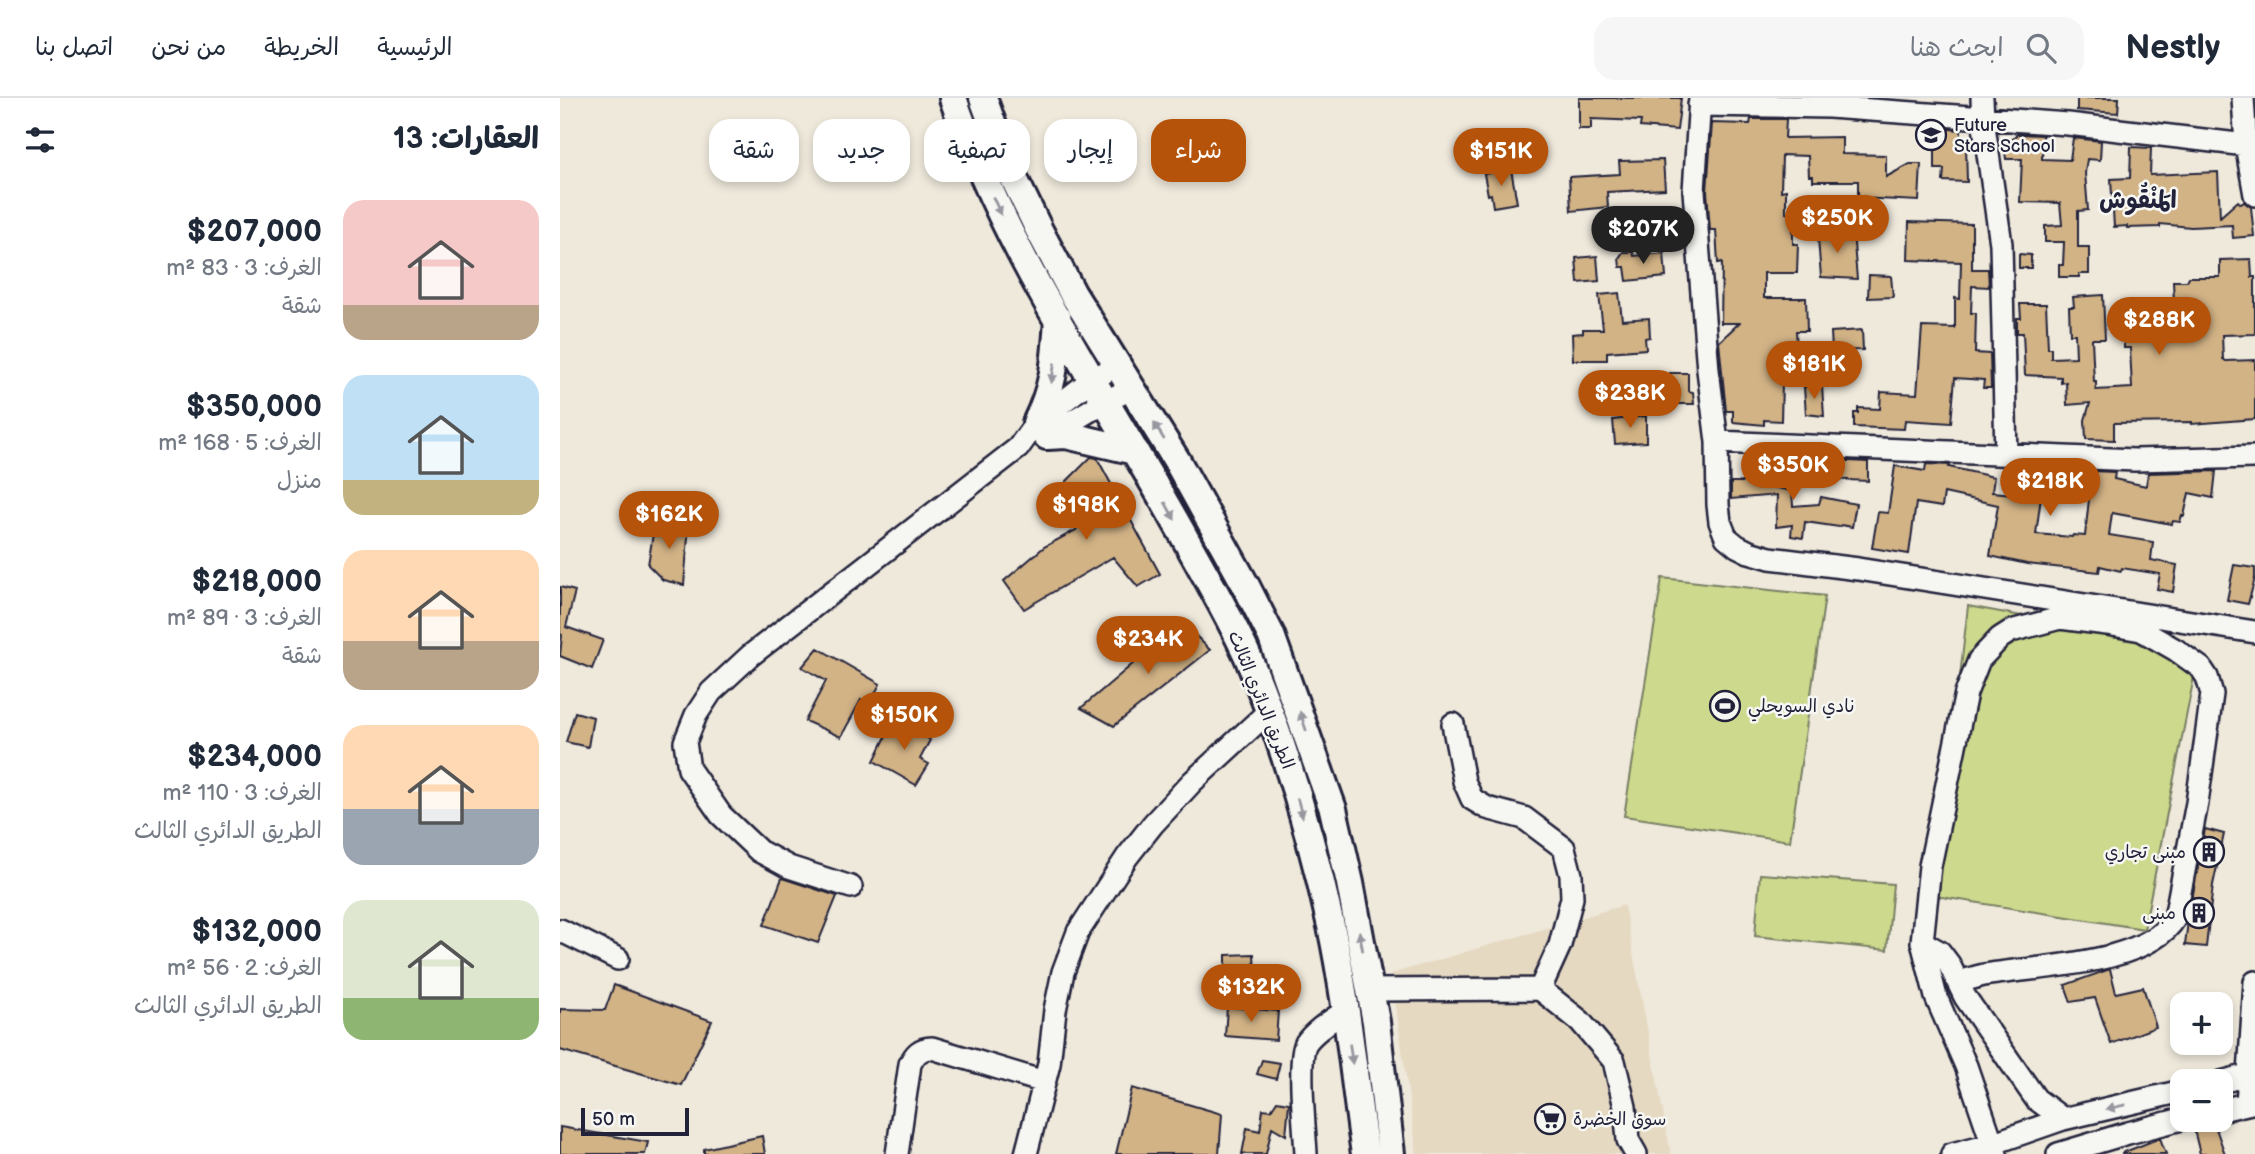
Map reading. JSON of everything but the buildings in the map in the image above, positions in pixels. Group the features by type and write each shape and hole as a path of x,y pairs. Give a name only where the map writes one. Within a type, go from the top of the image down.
{"main road":[{"name":"الطريق الدائري الثالث","path":"953,98 969,145 1016,247 1226,612 1247,657 1290,771 1328,914 1365,1154"},
{"name":"الطريق الدائري الثالث","path":"983,98 1007,164 1073,294 1191,486 1271,635 1333,809 1376,1023 1391,1154"},
{"path":"1058,319 1055,370 1041,430 1135,451"}],"street":[{"path":"2244,98 2246,145 2255,195"},
{"path":"2246,145 2068,124 1983,108 1829,107 1700,102 1694,191 1708,370 1717,442 1720,522 1726,537 1737,546 1749,552 1793,562 1858,569 2255,632"},
{"path":"1983,108 2001,244 2006,455"},
{"path":"851,887 789,867 759,851 721,815 689,769 685,743 696,715 711,692 730,673 1018,447 1098,391 1119,365"},
{"path":"1098,391 1133,388"},
{"path":"1717,442 2135,460 2255,457"},
{"path":"1958,982 1984,975 2044,969 2111,956 2162,935 2170,927 2175,918 2195,816 2212,694 2201,668 2176,650 2140,630 2060,618 2011,631 2000,638 1979,660 1966,693 1930,866 1922,942 1936,997 1966,1066 1995,1148"},
{"path":"1026,1154 1049,1064 1055,1010 1063,972 1078,932 1127,857 1153,824 1192,782 1268,712"},
{"path":"1452,724 1464,781 1472,799 1487,807 1524,818 1563,848 1571,875 1572,898 1560,945 1540,989"},
{"path":"560,930 618,959"},
{"path":"1922,942 1940,952 1949,964 1965,997 2036,1099 2063,1119"},
{"path":"2233,1107 2251,1103 2255,982"},
{"path":"1370,990 1540,989 1580,1021 1614,1061 1625,1107 1628,1140 1636,1154"},
{"path":"1306,1154 1302,1062 1306,1044 1318,1031 1345,1011"},
{"path":"897,1154 910,1064 923,1048 932,1048 1044,1082"},
{"path":"2233,1079 2251,1074"},
{"path":"1952,1154 1995,1148 2063,1119 2170,1094"},
{"path":"2066,1153 2170,1122"},
{"path":"2111,1154 2128,1133"}],"shaded area":[{"path":"1624,905 1671,1154 1417,1154 1391,974"}],"green space":[{"name":"نادي السويحلي","path":"1662,578 1825,596 1790,841 1624,816"},
{"path":"1968,606 2182,646 2195,672 2144,929 1935,896"},
{"path":"1760,874 1893,884 1887,950 1755,936"}],"place":[{"name":"Future Stars School","path":"1931,135"},
{"name":"نادي السويحلي","path":"1725,706"},
{"name":"مبنى تجاري","path":"2209,852"},
{"name":"مبنى","path":"2199,913"},
{"name":"سوق الخضرة","path":"1550,1119"}],"district":[{"name":"المَنْقُوش","path":"2138,200"}]}
